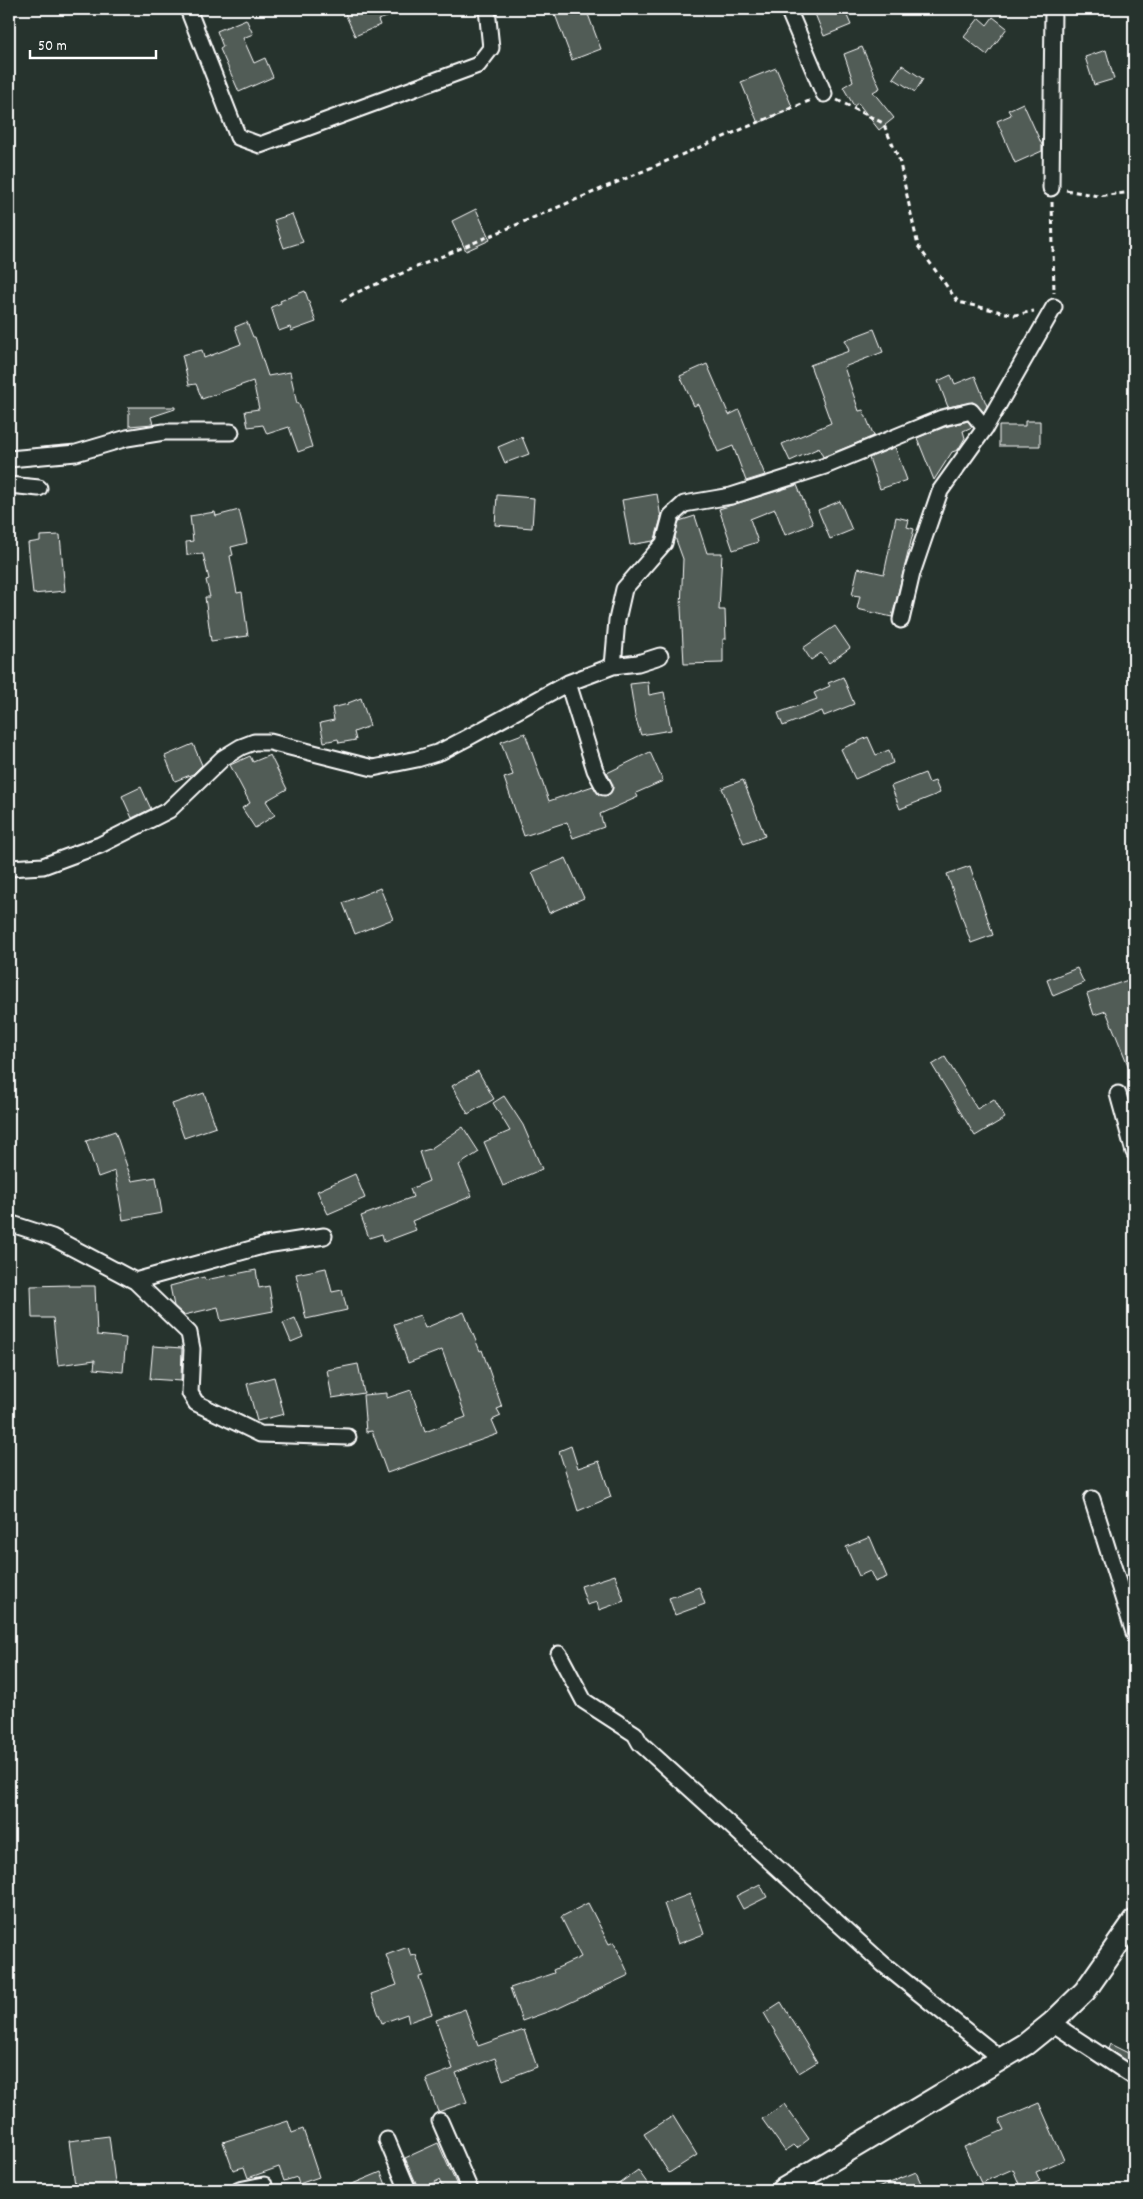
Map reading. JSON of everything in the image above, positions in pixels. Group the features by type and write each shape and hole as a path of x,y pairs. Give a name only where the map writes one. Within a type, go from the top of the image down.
{"main road":[{"path":"782,2190 1026,2044 1052,2023 1085,1991 1134,1921"}],"street":[{"path":"188,9 238,137 260,145 478,65 491,48 488,9"},
{"path":"788,9 824,94"},
{"path":"1051,188 1053,9"},
{"path":"901,620 912,573 940,491 985,428 1054,306"},
{"path":"614,666 616,620 624,589 664,543 671,516 684,504 731,496 825,466 942,418 971,411 985,428"},
{"path":"9,459 76,452 127,438 164,432 231,432"},
{"path":"9,485 39,488"},
{"path":"9,868 43,866 100,845 169,810 218,762 241,747 254,742 270,742 373,768 440,752 568,683 614,666 638,663 660,656"},
{"path":"568,683 596,770 604,788"},
{"path":"1118,1094 1134,1152"},
{"path":"9,1223 52,1237 135,1281 189,1333 192,1349 190,1393 196,1403 260,1434 348,1438"},
{"path":"135,1281 266,1245 324,1236"},
{"path":"1092,1499 1134,1633"},
{"path":"559,1654 584,1701 635,1734 640,1743 883,1964 1001,2060"},
{"path":"1052,2023 1134,2077"},
{"path":"440,2121 470,2190"},
{"path":"387,2140 408,2190"},
{"path":"239,2190 264,2185"}],"path":[{"path":"342,301 353,294 824,94 883,123 899,159 918,246 958,302 1015,315 1054,306 1051,188 1098,196 1134,192"}],"building":[{"path":"343,9 404,9 405,11 378,20 380,25 355,36"},
{"path":"553,9 586,9 601,49 572,60"},
{"path":"813,9 844,9 851,25 824,36"},
{"path":"993,17 1007,28 987,55 964,37 979,18 987,25"},
{"path":"246,19 253,34 243,38 254,63 265,58 273,77 239,92 220,49 223,47 217,31"},
{"path":"862,47 880,88 873,92 894,118 879,130 858,103 854,106 843,87 853,81 844,54"},
{"path":"1106,50 1114,79 1094,85 1085,57"},
{"path":"902,65 923,79 915,92 893,78"},
{"path":"776,68 793,109 758,123 741,82"},
{"path":"1023,103 1042,145 1042,151 1015,163 997,121 1011,115 1008,110"},
{"path":"476,209 490,240 466,251 452,221"},
{"path":"292,214 303,242 284,248 274,220"},
{"path":"305,291 316,322 291,331 290,327 279,331 271,307 281,303 280,301"},
{"path":"247,322 253,337 255,337 268,376 290,372 297,404 299,404 312,447 298,452 289,427 267,434 263,425 248,427 245,411 259,409 253,381 202,399 196,384 189,385 182,355 202,350 204,358 241,344 235,327"},
{"path":"874,329 883,352 844,367 859,411 863,410 874,436 823,457 819,448 790,461 782,444 831,423 810,365 849,351 845,340"},
{"path":"707,364 729,415 739,410 765,475 746,481 733,446 718,452 698,404 694,406 680,376"},
{"path":"951,375 955,384 975,376 987,406 984,412 973,402 948,407 938,381"},
{"path":"129,407 175,407 175,409 151,417 153,424 129,426"},
{"path":"968,421 972,427 963,431 965,438 958,450 952,452 934,480 917,438 945,427"},
{"path":"1025,421 1040,421 1040,446 999,446 999,426 1025,426"},
{"path":"522,437 529,454 505,463 498,447"},
{"path":"895,447 907,480 880,489 869,458"},
{"path":"797,485 813,524 785,535 775,509 750,519 758,542 733,550 719,509"},
{"path":"657,494 661,518 655,539 630,545 622,500"},
{"path":"497,495 534,498 532,528 495,525"},
{"path":"840,501 852,530 830,539 818,510"},
{"path":"239,510 247,543 231,547 233,555 230,556 237,593 242,592 248,636 211,641 205,597 210,597 206,580 209,579 203,554 187,555 186,542 193,541 190,516 215,512 216,516"},
{"path":"695,516 707,553 722,553 719,610 725,610 726,639 723,639 723,663 684,664 681,608 683,559 675,537 679,521"},
{"path":"896,517 909,520 907,527 914,529 892,617 857,609 860,596 852,595 858,568 884,574"},
{"path":"60,535 65,591 33,594 28,543 40,541 40,536"},
{"path":"835,626 850,648 829,663 821,653 811,660 803,648"},
{"path":"843,677 854,704 824,716 822,711 783,726 778,713 817,699 814,693 830,686 828,683"},
{"path":"648,682 649,695 664,692 671,730 641,735 635,716 630,684"},
{"path":"361,698 370,726 354,732 356,740 339,743 338,739 324,742 320,723 334,720 332,708"},
{"path":"525,733 549,801 593,786 599,795 608,795 613,787 607,773 650,752 663,781 636,793 638,797 600,814 604,827 573,838 567,822 524,836 504,778 513,775 501,742"},
{"path":"868,737 876,755 889,750 893,763 855,779 841,749"},
{"path":"193,744 202,765 193,774 175,781 165,756"},
{"path":"270,755 287,789 266,801 275,815 255,828 242,808 250,803 230,765 250,756 253,762"},
{"path":"925,773 929,783 935,781 940,793 900,809 891,786"},
{"path":"743,780 765,836 744,844 722,788"},
{"path":"141,787 151,809 132,818 122,796"},
{"path":"566,858 584,898 549,913 532,872"},
{"path":"970,866 993,935 971,943 947,874"},
{"path":"380,888 393,919 355,934 343,903"},
{"path":"1077,968 1084,983 1053,996 1047,980"},
{"path":"1134,978 1134,1080 1106,1011 1094,1015 1087,994"},
{"path":"945,1057 977,1109 994,1099 1005,1118 975,1136 932,1065"},
{"path":"478,1071 494,1099 468,1114 452,1086"},
{"path":"204,1093 216,1127 184,1138 172,1104"},
{"path":"504,1096 523,1125 542,1169 503,1186 484,1142 510,1131 493,1103"},
{"path":"463,1127 479,1152 459,1165 472,1196 412,1221 416,1230 384,1242 382,1234 369,1238 361,1216 413,1197 410,1189 429,1181 419,1152 430,1149"},
{"path":"115,1131 132,1181 156,1177 162,1213 123,1220 115,1171 98,1177 86,1141"},
{"path":"355,1174 365,1198 328,1214 317,1191"},
{"path":"326,1268 332,1292 342,1290 347,1310 306,1319 296,1274"},
{"path":"256,1270 259,1288 269,1286 273,1311 221,1321 218,1307 184,1315 174,1306 170,1286 204,1277 205,1280"},
{"path":"31,1286 95,1286 97,1335 126,1338 123,1372 94,1369 95,1360 58,1365 53,1318 32,1318"},
{"path":"464,1312 480,1351 482,1350 502,1407 497,1409 501,1416 492,1420 498,1434 387,1473 372,1431 366,1432 363,1395 387,1393 387,1398 411,1390 425,1432 466,1417 442,1350 408,1363 394,1324 420,1315 425,1328"},
{"path":"295,1318 303,1337 291,1342 283,1323"},
{"path":"153,1346 182,1348 181,1381 150,1379"},
{"path":"358,1364 364,1393 332,1398 327,1370"},
{"path":"274,1377 284,1414 257,1421 247,1384"},
{"path":"571,1446 578,1468 599,1461 611,1497 578,1511 559,1451"},
{"path":"870,1537 887,1577 875,1582 870,1571 859,1576 846,1547"},
{"path":"615,1575 624,1601 599,1610 597,1602 587,1605 581,1586"},
{"path":"699,1587 705,1604 675,1615 669,1598"},
{"path":"760,1884 767,1897 743,1909 736,1896"},
{"path":"690,1894 704,1934 678,1944 664,1904"},
{"path":"588,1903 609,1944 614,1942 629,1975 561,2007 522,2021 510,1988 554,1973 553,1970 581,1957 561,1917"},
{"path":"408,1947 411,1956 416,1955 423,1976 419,1977 432,2014 409,2022 407,2014 382,2023 371,1994 397,1985 386,1955"},
{"path":"781,2002 817,2062 799,2073 764,2013"},
{"path":"465,2009 478,2046 524,2030 537,2067 503,2080 495,2058 456,2073 467,2102 438,2112 426,2079 453,2069 436,2020"},
{"path":"1110,2044 1134,2056 1134,2066 1108,2049"},
{"path":"1039,2103 1064,2160 1036,2172 1040,2181 1021,2189 1013,2169 981,2183 964,2147 1004,2130 999,2120"},
{"path":"784,2104 809,2139 797,2148 794,2145 785,2151 762,2119"},
{"path":"673,2116 697,2155 669,2173 644,2134"},
{"path":"288,2121 292,2133 303,2129 319,2177 299,2184 297,2177 284,2181 279,2167 248,2178 244,2167 233,2170 223,2142"},
{"path":"109,2136 116,2190 87,2190 86,2184 75,2185 69,2141"},
{"path":"438,2143 459,2190 444,2190 439,2180 419,2190 405,2158"},
{"path":"638,2170 652,2190 610,2190"},
{"path":"381,2172 388,2190 338,2190"},
{"path":"916,2172 924,2190 873,2190"}]}
